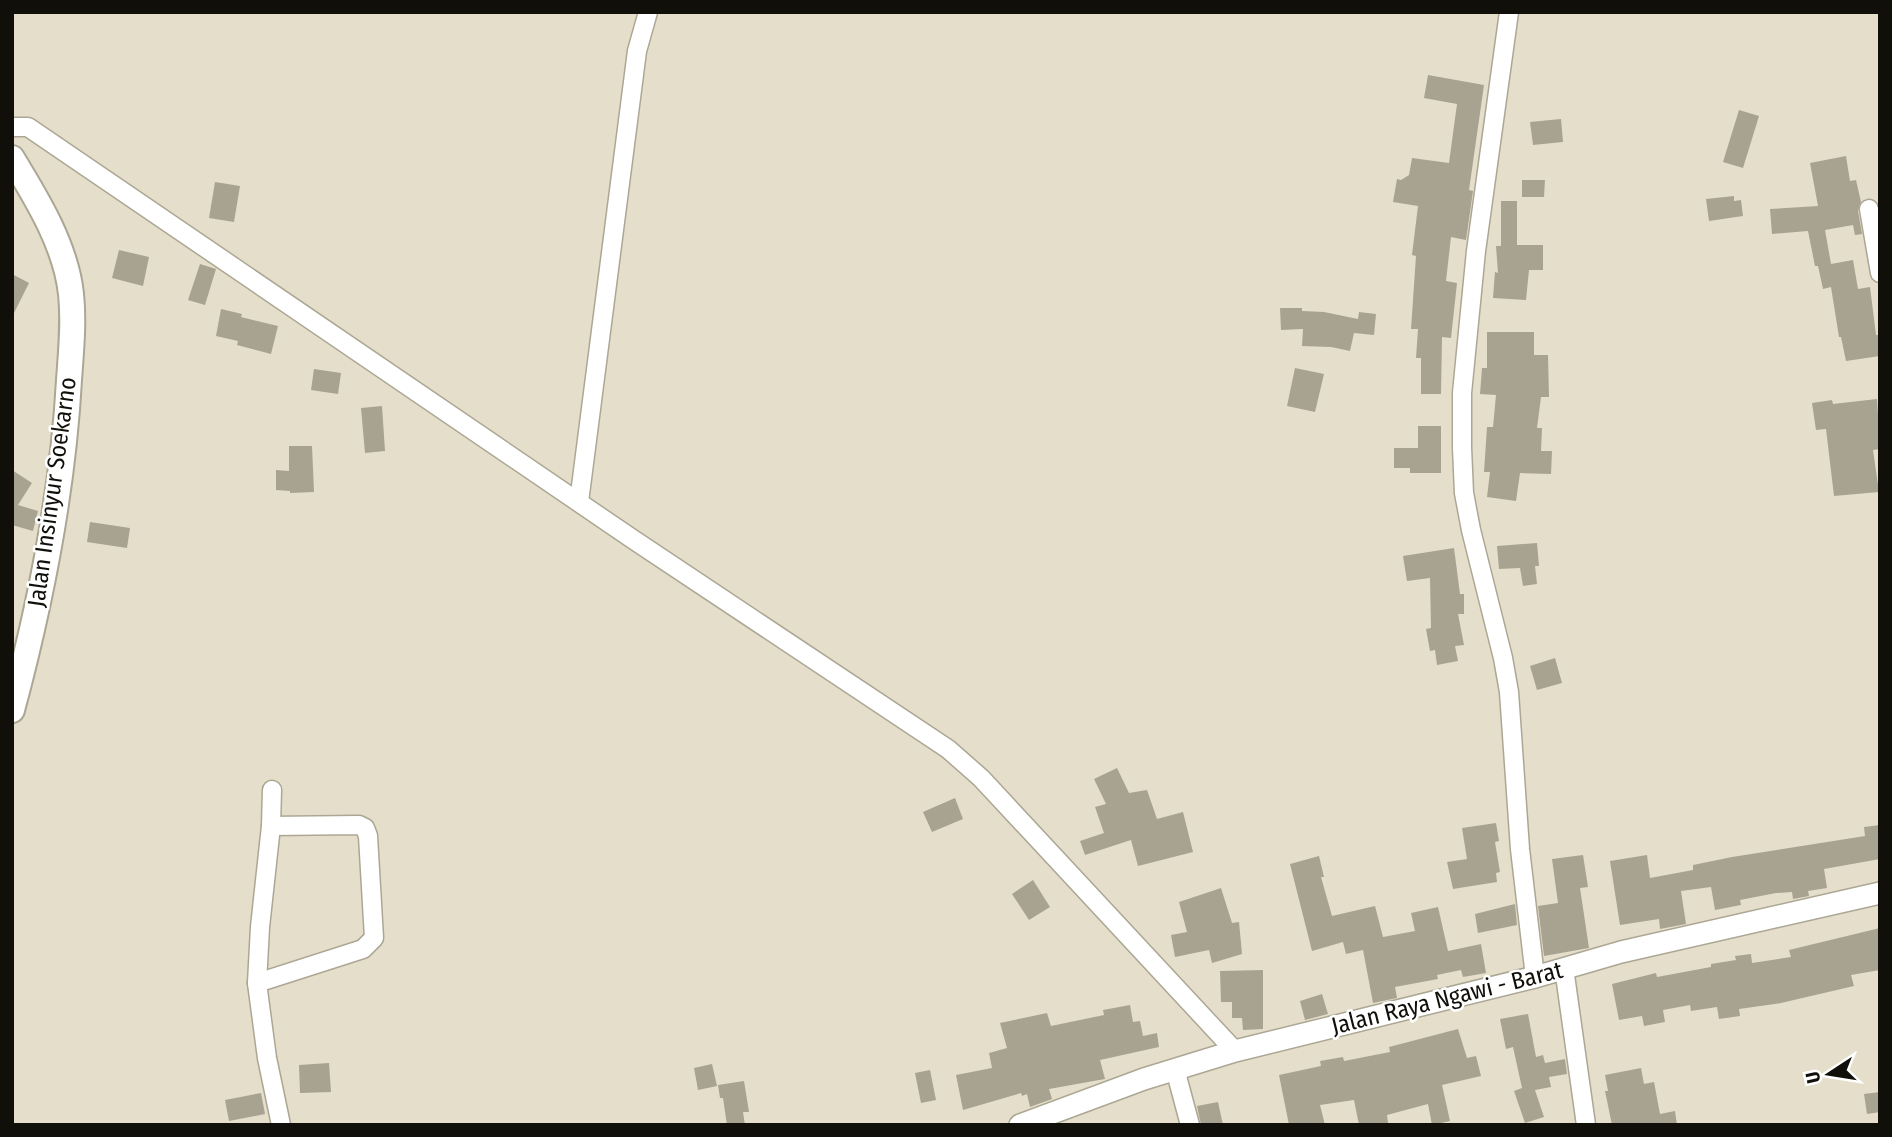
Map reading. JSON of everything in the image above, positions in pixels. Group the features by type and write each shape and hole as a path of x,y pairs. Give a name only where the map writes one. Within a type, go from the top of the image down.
{"highway":[{"name":"Jalan Insinyur Soekarno","path":"12,158 33,192 58,244 71,294 72,328 67,421 47,562 12,710"}],"main road":[{"name":"Jalan Raya Ngawi - Barat","path":"1020,1125 1175,1069 1235,1051 1535,977 1622,952 1880,893"}],"street":[{"path":"579,502 637,51 648,12"},
{"path":"1509,12 1476,251 1462,393 1462,449 1464,493 1471,530 1509,692 1520,849 1535,977"},
{"path":"12,127 28,127 948,749 965,763 1235,1051"},
{"path":"1870,209 1880,273"},
{"path":"272,790 257,983 267,1058 281,1125"},
{"path":"257,983 363,949 374,938 368,835 365,828 359,825 271,826"},
{"path":"1564,968 1586,1125"},
{"path":"1175,1069 1190,1125"}],"building":[{"path":"1428,75 1484,85 1469,190 1473,191 1466,240 1451,237 1446,281 1457,283 1451,338 1442,337 1441,394 1421,394 1421,358 1416,358 1418,329 1411,329 1416,256 1412,255 1418,206 1393,202 1397,179 1401,180 1409,175 1412,158 1449,163 1457,104 1424,98"},
{"path":"1739,110 1759,116 1743,168 1723,162"},
{"path":"1561,119 1563,142 1533,145 1530,122"},
{"path":"1846,156 1850,181 1856,180 1861,202 1858,211 1862,234 1855,235 1853,225 1825,230 1831,264 1853,260 1858,289 1870,287 1876,335 1880,335 1880,356 1846,361 1831,287 1823,289 1808,231 1772,234 1770,209 1818,206 1810,163"},
{"path":"1522,180 1545,180 1544,197 1522,197"},
{"path":"215,182 240,186 234,222 209,218"},
{"path":"1734,196 1734,201 1741,200 1743,216 1709,221 1706,199"},
{"path":"1501,201 1517,201 1517,245 1543,245 1543,270 1529,270 1526,300 1493,298 1495,272 1498,273 1496,246 1501,246"},
{"path":"119,250 149,257 143,286 112,278"},
{"path":"200,264 216,269 205,305 188,300"},
{"path":"12,274 29,283 12,317"},
{"path":"1280,308 1302,308 1302,311 1324,312 1358,319 1359,312 1376,314 1374,335 1354,333 1350,351 1302,346 1303,329 1281,330"},
{"path":"221,309 278,326 271,354 216,336"},
{"path":"1487,332 1534,332 1534,355 1548,355 1549,397 1541,397 1537,428 1542,428 1541,451 1552,451 1551,474 1520,473 1516,501 1487,497 1490,472 1484,472 1487,427 1493,427 1496,395 1480,394 1482,368 1487,368"},
{"path":"1295,368 1324,374 1315,412 1287,406"},
{"path":"314,369 341,373 338,394 311,390"},
{"path":"1877,399 1880,449 1873,450 1879,492 1834,496 1826,429 1816,430 1812,403 1832,400 1833,404"},
{"path":"382,406 385,451 365,453 361,408"},
{"path":"1418,426 1441,426 1441,473 1410,473 1410,468 1394,468 1394,448 1418,448"},
{"path":"289,446 312,446 314,492 290,493 276,490 276,470 289,471"},
{"path":"12,470 32,483 18,505 38,511 33,531 12,525"},
{"path":"90,522 130,528 127,548 87,542"},
{"path":"1537,543 1537,584 1523,586 1520,568 1499,569 1497,546"},
{"path":"1454,548 1460,594 1464,594 1464,614 1458,614 1464,645 1455,646 1458,661 1437,665 1435,650 1430,651 1426,629 1431,628 1430,578 1407,581 1403,556"},
{"path":"1555,658 1562,683 1537,690 1530,666"},
{"path":"1117,768 1129,793 1147,790 1157,819 1183,812 1193,852 1138,866 1131,840 1085,855 1080,841 1104,833 1095,807 1106,804 1094,779"},
{"path":"955,798 963,819 932,832 923,812"},
{"path":"1496,823 1499,841 1495,842 1500,872 1496,873 1497,882 1453,889 1447,862 1467,859 1462,828"},
{"path":"1880,825 1880,859 1824,869 1827,888 1808,891 1809,896 1793,899 1792,892 1776,893 1740,900 1741,905 1715,910 1711,887 1681,891 1686,924 1660,929 1659,919 1620,925 1610,861 1647,855 1650,878 1693,870 1693,865 1732,857 1865,836 1864,827"},
{"path":"1583,855 1588,887 1580,888 1589,948 1544,956 1538,906 1558,903 1552,859"},
{"path":"1319,856 1324,877 1321,877 1332,916 1375,906 1383,937 1415,931 1411,913 1438,907 1448,951 1481,944 1486,973 1463,977 1461,970 1437,975 1438,979 1395,987 1397,998 1373,1003 1363,950 1346,954 1343,942 1312,951 1290,864"},
{"path":"1033,880 1050,907 1029,920 1012,894"},
{"path":"1221,888 1232,923 1239,922 1242,954 1212,963 1209,950 1175,957 1171,935 1187,932 1179,902"},
{"path":"1515,904 1517,925 1478,933 1475,914"},
{"path":"1880,928 1880,970 1851,975 1854,986 1781,1003 1739,1009 1740,1016 1719,1019 1717,1007 1691,1011 1690,1005 1663,1010 1665,1022 1644,1026 1642,1016 1619,1020 1612,984 1656,973 1657,977 1711,967 1711,964 1736,960 1735,956 1751,954 1752,963 1791,957 1789,950"},
{"path":"1263,970 1263,1029 1243,1030 1242,1018 1232,1018 1232,1002 1221,1002 1220,971"},
{"path":"1322,994 1328,1014 1305,1020 1300,1001"},
{"path":"1130,1005 1133,1022 1140,1021 1143,1036 1157,1033 1159,1047 1100,1060 1105,1079 1049,1089 1052,1099 1030,1107 1027,1094 1022,1096 1021,1093 963,1110 956,1075 992,1068 989,1053 1007,1048 1000,1023 1047,1013 1051,1026 1104,1015 1103,1010"},
{"path":"1528,1014 1536,1057 1543,1055 1545,1063 1565,1059 1567,1074 1549,1077 1551,1087 1535,1090 1544,1117 1525,1123 1514,1091 1522,1088 1513,1047 1506,1049 1500,1019"},
{"path":"1458,1029 1467,1058 1476,1056 1481,1076 1442,1085 1450,1121 1432,1125 1428,1104 1387,1115 1388,1123 1359,1125 1354,1100 1320,1105 1325,1125 1289,1125 1279,1075 1321,1066 1320,1061 1343,1057 1344,1061 1390,1052 1389,1047"},
{"path":"329,1063 331,1092 300,1093 299,1065"},
{"path":"712,1064 717,1086 698,1090 694,1068"},
{"path":"1641,1068 1644,1084 1654,1082 1660,1114 1675,1111 1677,1125 1612,1125 1605,1091 1608,1091 1605,1075"},
{"path":"930,1070 936,1100 921,1103 915,1073"},
{"path":"744,1081 749,1112 743,1112 745,1125 727,1125 718,1085"},
{"path":"1880,1092 1880,1112 1867,1114 1864,1094"},
{"path":"261,1093 265,1114 229,1121 225,1100"},
{"path":"1218,1102 1223,1125 1201,1125 1197,1106"}]}
